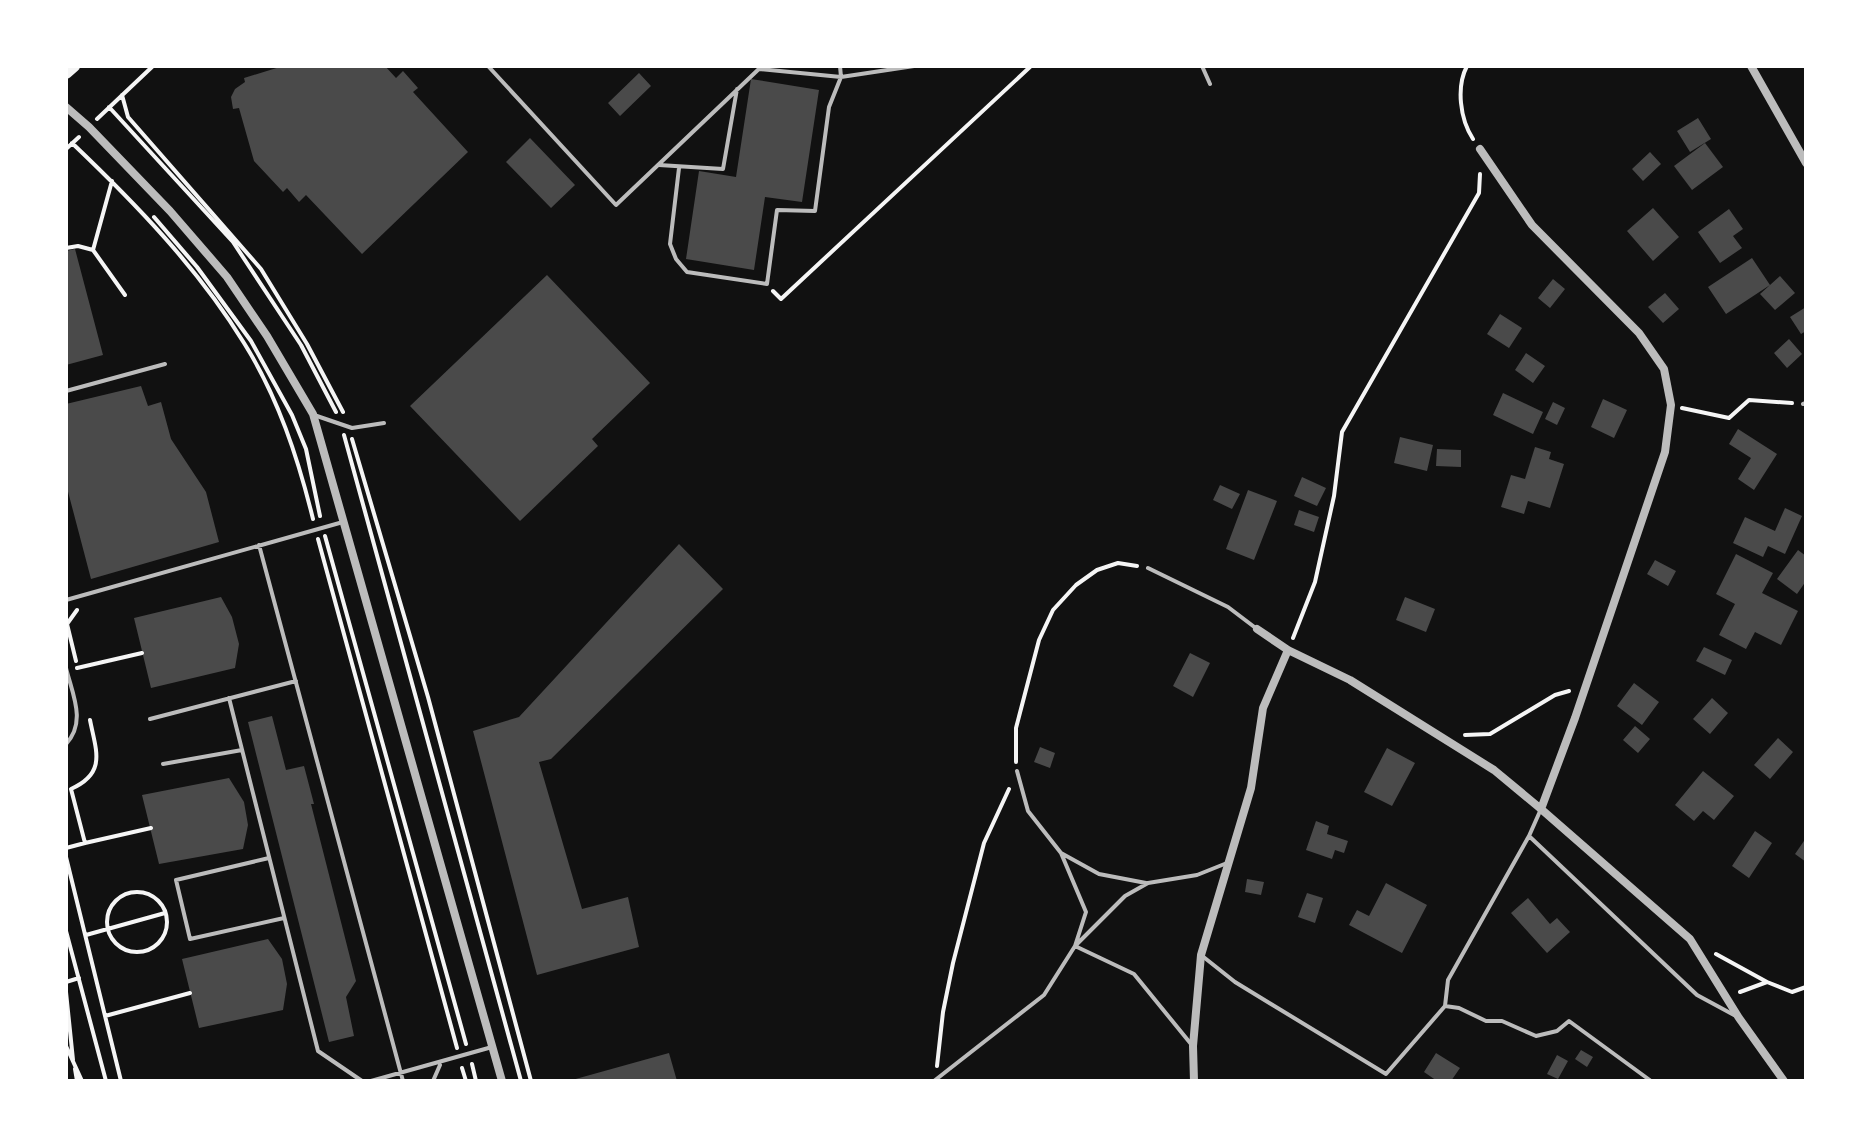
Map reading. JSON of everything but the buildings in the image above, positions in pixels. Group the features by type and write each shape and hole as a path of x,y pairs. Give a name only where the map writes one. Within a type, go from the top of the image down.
{"main road":[{"path":"66,73 74,66"}],"street":[{"path":"1751,66 1806,163"},
{"path":"66,107 170,211 227,277 267,336 313,414 502,1081"},
{"path":"1480,149 1532,225 1639,333 1664,369 1671,405 1665,452 1541,809"},
{"path":"1257,629 1288,650 1350,680 1494,770 1541,809 1690,939 1739,1018 1784,1081"},
{"path":"1194,1081 1193,1046 1201,955 1251,788 1263,708 1288,650"}],"lane":[{"path":"488,66 616,205 760,68 841,77 914,66"},
{"path":"679,168 670,244 676,259 687,272 767,284 777,210 815,211 829,107 841,77 840,66"},
{"path":"1202,66 1210,84"},
{"path":"659,165 723,169 737,89"},
{"path":"66,391 165,364"},
{"path":"313,414 352,428 384,423"},
{"path":"66,600 345,522"},
{"path":"259,545 403,1081"},
{"path":"1148,568 1228,607 1257,629"},
{"path":"66,669 79,719 74,736 66,744"},
{"path":"150,719 296,681"},
{"path":"229,698 318,1051 362,1081"},
{"path":"163,764 242,750"},
{"path":"1017,771 1028,811 1061,853 1086,912 1075,946"},
{"path":"1201,955 1235,982 1386,1074 1445,1006 1448,980 1541,809"},
{"path":"1529,836 1697,995 1739,1018"},
{"path":"1061,853 1099,874 1148,883 1197,875 1229,862"},
{"path":"269,858 176,880 190,939 284,918"},
{"path":"935,1080 1044,995 1075,946 1125,896 1148,883"},
{"path":"1075,946 1134,974 1193,1046"},
{"path":"1445,1006 1459,1008 1486,1021 1502,1021 1536,1036 1557,1031 1569,1021 1651,1081"},
{"path":"371,1081 493,1047"},
{"path":"433,1081 440,1063"}],"path":[{"path":"66,149 153,66"},
{"path":"767,284 781,299 1031,66"},
{"path":"1288,650 1315,582 1334,496 1342,432 1479,193 1480,149 1464,125 1461,78 1467,66"},
{"path":"78,138 88,148"},
{"path":"72,143 166,240 245,343 294,446 466,1081"},
{"path":"93,250 112,181"},
{"path":"139,200 197,267 251,341 292,415 306,449 322,528 476,1081"},
{"path":"66,248 78,246 93,250 125,295"},
{"path":"1671,405 1729,418 1749,400 1804,404"},
{"path":"935,1080 943,1012 984,843 1017,771 1016,728 1039,640 1053,610 1076,585 1097,570 1118,563 1148,568"},
{"path":"66,669 142,653"},
{"path":"1438,736 1490,734 1555,695 1586,685"},
{"path":"85,843 151,828"},
{"path":"66,857 121,1081"},
{"path":"128,892 147,893 162,904 166,913 165,933 160,942 143,952 124,950 116,945 107,929 106,920 112,903 128,892"},
{"path":"86,935 183,908"},
{"path":"66,931 106,1081"},
{"path":"1716,953 1767,982 1792,992 1806,987"},
{"path":"66,982 79,978"},
{"path":"1726,997 1767,982"},
{"path":"66,992 73,1060"},
{"path":"105,1016 190,993"},
{"path":"66,1046 80,1081"},
{"path":"66,1054 73,1060"}]}
